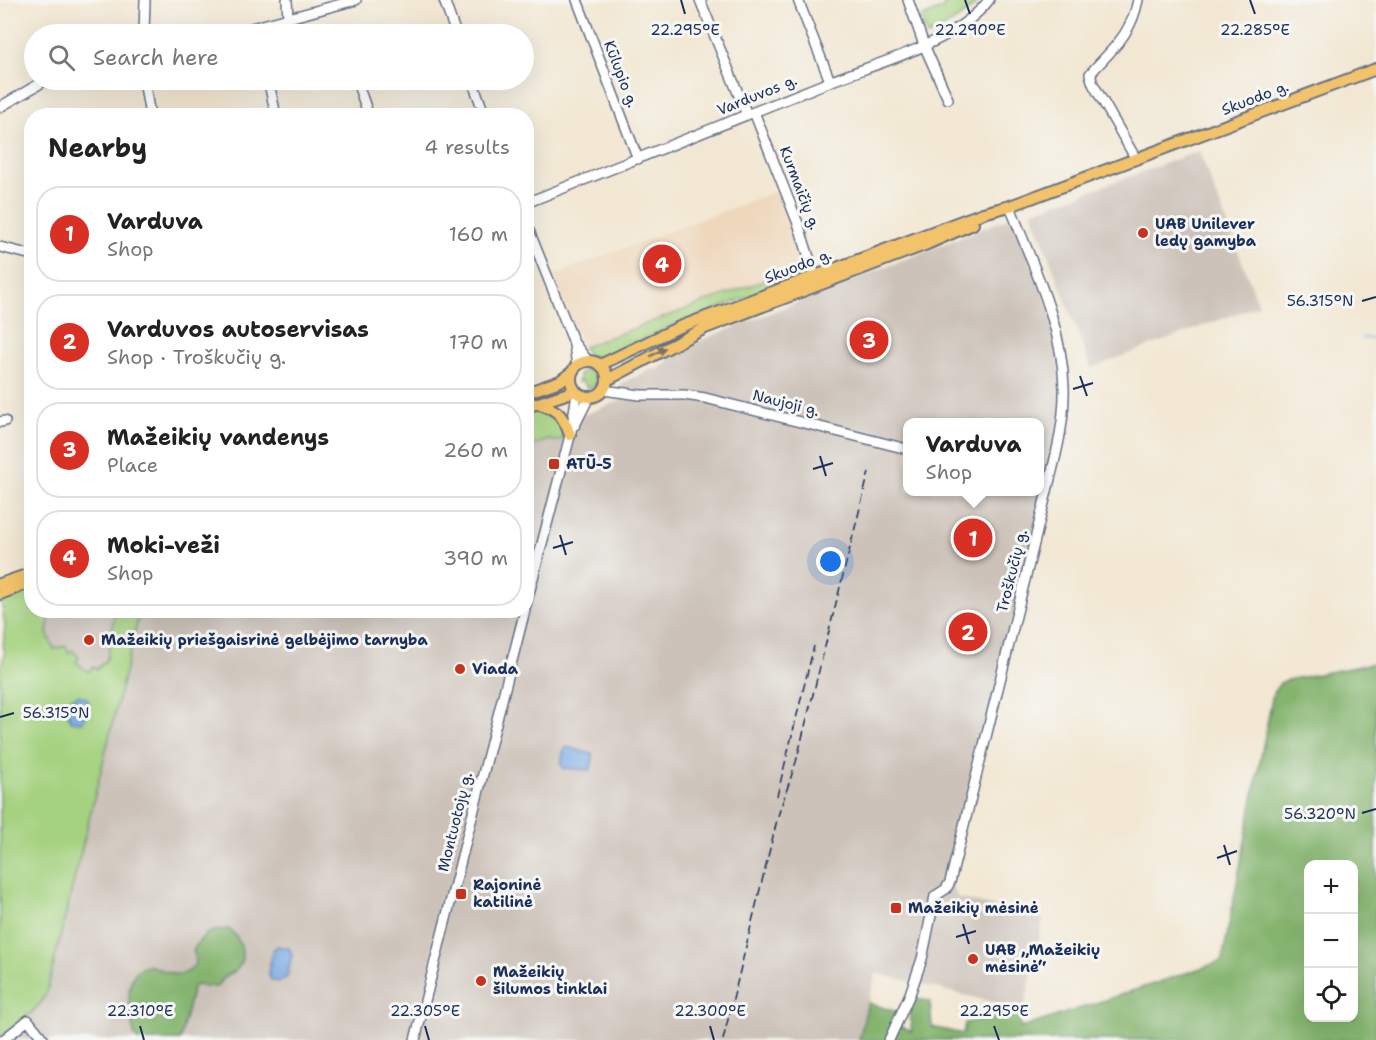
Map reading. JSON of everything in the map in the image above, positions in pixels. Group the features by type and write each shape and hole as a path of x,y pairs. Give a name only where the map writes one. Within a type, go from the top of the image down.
{"main road":[{"name":"Skuodo g.","path":"606,384 705,328 927,244 1010,206 1376,69"},
{"name":"Skuodo g.","path":"600,365 677,328 983,213 1010,206"},
{"path":"534,390 560,381 575,369 588,361 600,365 606,373 606,384 597,396 589,398 576,392 571,380 575,369"},
{"path":"534,405 576,392"},
{"path":"539,404 558,412 571,434"},
{"path":"0,584 24,576"},
{"path":"0,594 24,585"}],"street":[{"path":"144,24 145,0"},
{"path":"287,0 288,19"},
{"path":"268,24 356,0"},
{"path":"444,0 452,24"},
{"name":"Kūlupio g.","path":"577,0 638,159"},
{"name":"Kurmaičių g.","path":"700,0 799,226 815,276"},
{"path":"798,0 830,81"},
{"path":"908,0 924,45 948,99"},
{"name":"Varduvos g.","path":"534,200 830,81 890,61 924,45 970,18 989,0"},
{"path":"1136,159 1093,84 1090,74 1124,37 1135,17 1138,0"},
{"path":"0,107 29,90"},
{"path":"146,90 149,108"},
{"path":"270,90 274,108"},
{"path":"360,90 366,108"},
{"path":"476,90 482,108"},
{"name":"Troškučių g.","path":"889,1040 910,994 922,959 935,896 946,889 950,882 1049,483 1063,410 1064,389 1061,358 1046,296 1010,206"},
{"path":"534,243 574,343 588,361"},
{"path":"0,247 24,253"},
{"path":"574,343 575,369"},
{"name":"Naujoji g.","path":"606,384 640,395 705,398 903,448"},
{"path":"534,575 571,434 576,392"},
{"path":"571,434 589,398"},
{"path":"1044,482 1049,483"},
{"name":"Montuotojų g.","path":"416,1040 523,618"},
{"path":"3,1040 28,1020 44,1040"}],"shaded area":[{"path":"1199,151 1259,305 1091,368 1032,212"},
{"path":"780,190 808,264 583,347 553,275"},
{"path":"1014,216 1054,322 1063,410 1044,489 1044,418 903,418 903,496 1042,496 950,882 958,898 1043,919 1024,1010 876,973 859,1040 0,1040 0,1037 41,1002 47,991 138,618 534,618 534,445 548,440 557,441 563,423 622,400 622,383 652,369 657,370 679,351"},
{"path":"50,618 114,618 107,659 97,670 88,673 68,653 54,649 47,633"}],"green space":[{"path":"945,0 980,0 955,21 927,36 921,18 943,8"},
{"path":"808,264 807,275 669,327 605,358 589,356 583,347"},
{"path":"585,370 592,371 594,377 599,375 596,384 588,388 581,381 578,382 580,373"},
{"path":"544,409 553,414 563,429 563,439 548,440 534,445 534,411"},
{"path":"24,589 24,618 50,618 47,633 54,649 66,646 68,653 72,650 79,657 76,662 88,672 93,667 97,669 107,659 114,618 138,618 47,991 33,1011 0,1037 0,670 5,651 3,647 5,625 1,601"},
{"path":"1376,663 1376,1040 859,1040 868,1003 897,1012 893,1022 912,1032 909,1010 913,999 930,1001 932,1027 963,1034 965,1023 1018,1014 1021,1028 1222,961 1273,693 1280,683"},
{"path":"229,929 240,943 242,955 239,966 216,987 197,985 193,987 180,1040 137,1040 134,1034 129,998 131,981 135,973 140,968 149,965 170,973 186,972 195,963 193,951 203,937 216,930"}],"water":[{"path":"78,695 87,698 89,703 83,722 71,721 68,714 69,700"},
{"path":"567,747 592,754 590,770 563,768 561,764 564,749"},
{"path":"277,946 289,948 292,954 287,977 279,982 271,980 268,973 273,950"}],"waterway":[{"path":"1362,338 1376,339"}],"railway":[{"path":"723,1040 778,816 796,762 869,472"},
{"path":"777,796 814,646"}],"place":[{"name":"UAB Unilever ledų gamyba","path":"1143,233"},
{"name":"Moki-veži","path":"662,264"},
{"name":"Mažeikių vandenys","path":"869,340"},
{"name":"ATŪ-5","path":"554,464"},
{"name":"Varduva","path":"973,538"},
{"name":"Varduvos autoservisas","path":"968,632"},
{"name":"Mažeikių priešgaisrinė gelbėjimo tarnyba","path":"89,640"},
{"name":"Viada","path":"460,669"},
{"name":"Rajoninė katilinė","path":"461,894"},
{"name":"Mažeikių mėsinė","path":"896,908"},
{"name":"UAB „Mažeikių mėsinė“","path":"973,959"},
{"name":"Mažeikių šilumos tinklai","path":"481,981"}]}
